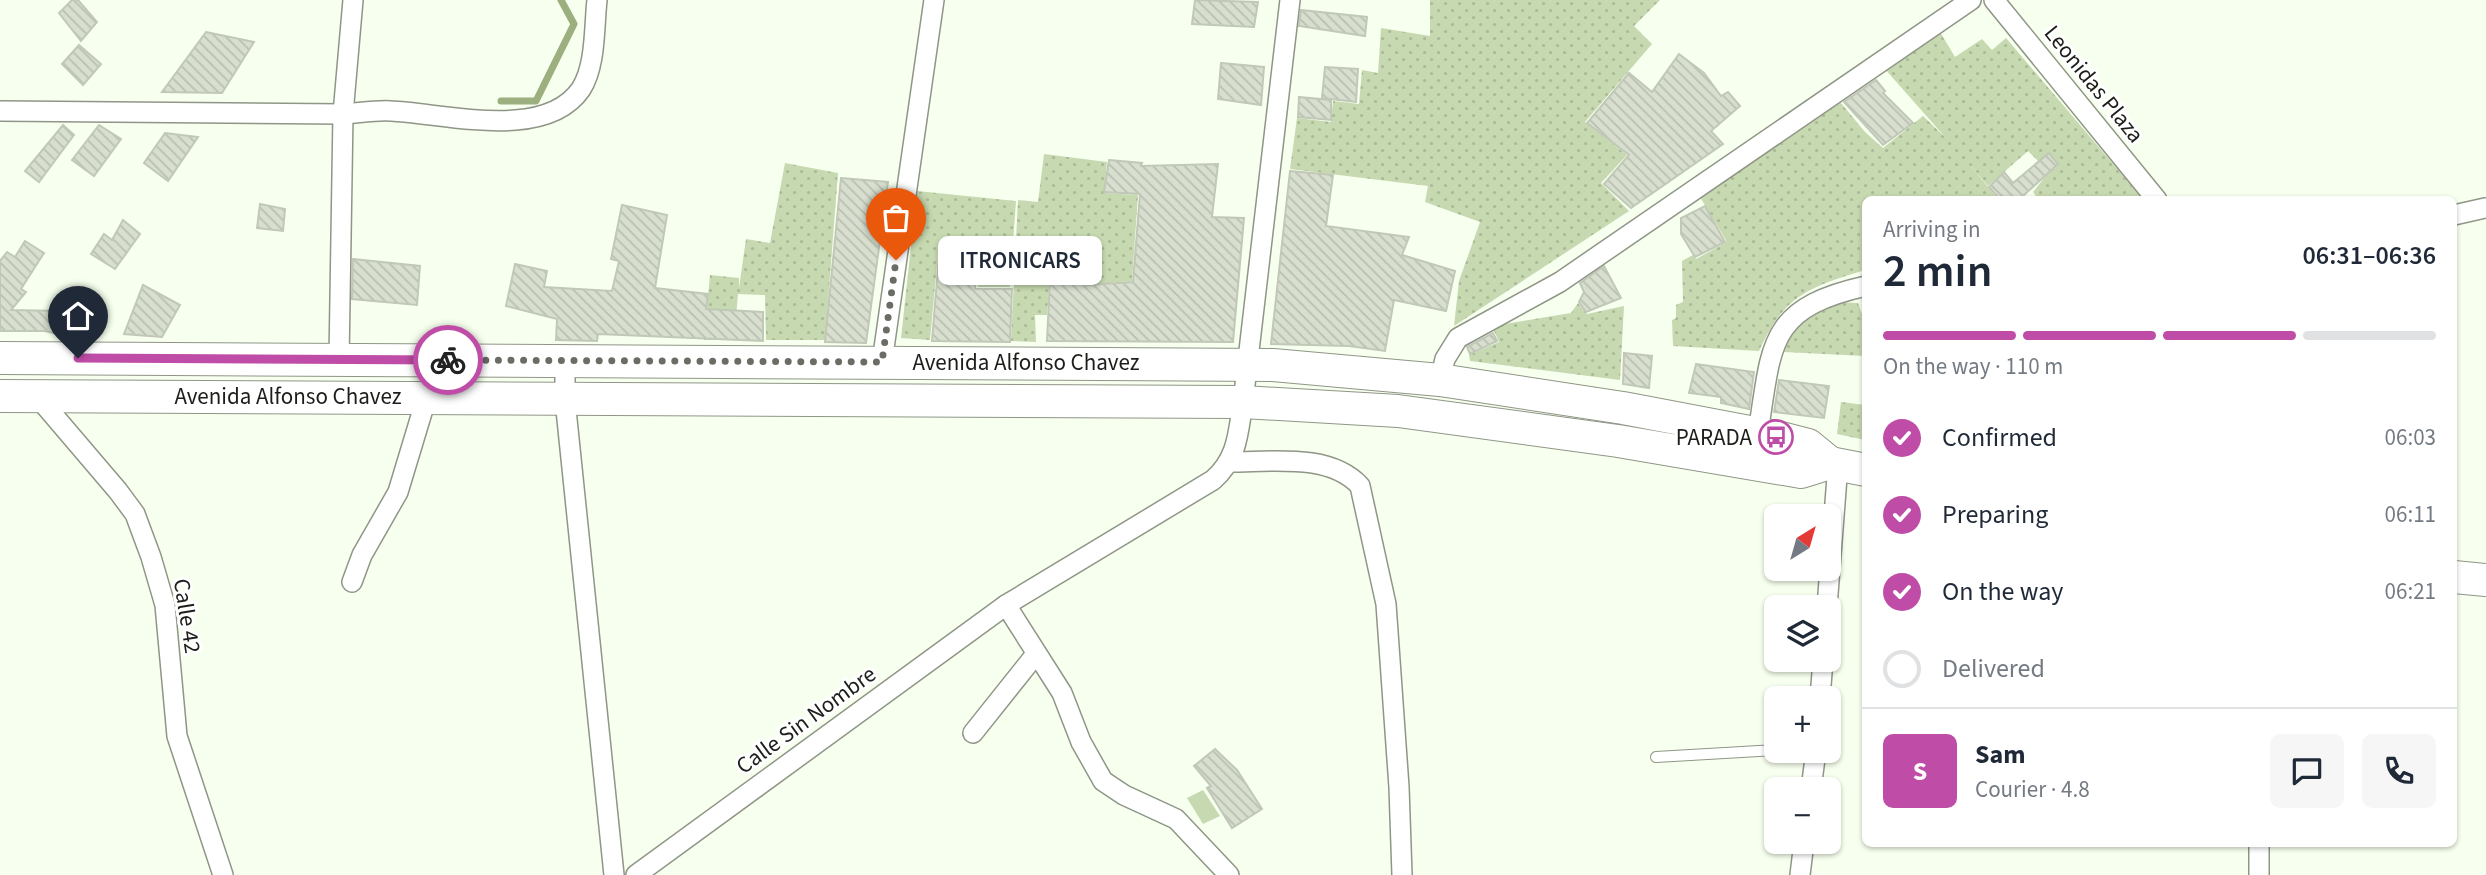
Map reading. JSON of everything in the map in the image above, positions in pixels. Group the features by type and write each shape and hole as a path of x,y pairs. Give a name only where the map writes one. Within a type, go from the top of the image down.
{"main road":[{"name":"Avenida Alfonso Chavez","path":"0,358 1246,364 1440,380 1623,408 1808,445 1845,466"},
{"name":"Avenida Alfonso Chavez","path":"0,396 1243,402 1398,411 1618,441 1801,472 1845,466"},
{"path":"2457,577 2486,580"}],"street":[{"path":"338,360 343,114 353,0"},
{"path":"0,111 343,114 390,111 499,123 558,110 580,90 589,68 597,0"},
{"path":"882,362 934,0"},
{"path":"1290,0 1243,402 1236,449 1230,462 1331,466 1350,475 1360,486 1386,604 1399,787 1402,875"},
{"path":"1440,380 1445,359 1458,338 1560,282 1971,0"},
{"name":"Leonidas Plaza","path":"1994,0 2154,196"},
{"path":"2457,214 2485,208"},
{"path":"1758,433 1768,365 1784,326 1798,310 1826,295 1862,287"},
{"path":"565,360 565,400 614,875"},
{"name":"Calle 42","path":"37,396 135,514 152,557 165,604 177,736 223,875"},
{"path":"352,582 362,555 398,492 427,396"},
{"name":"Calle Sin Nombre","path":"636,875 1006,605 1213,480 1230,462"},
{"path":"1829,595 1845,466"},
{"path":"1006,605 1062,693 1081,742 1103,781 1124,795 1176,819 1229,875"},
{"path":"973,733 1036,654"},
{"path":"2259,847 2259,875"},
{"path":"1800,875 1803,854"}],"lane":[{"path":"1656,757 1764,751"}],"green space":[{"path":"1430,0 1660,0 1634,26 1652,44 1585,122 1627,155 1601,183 1629,211 1454,326 1459,281 1480,222 1425,202 1428,186 1290,169 1297,118 1331,122 1333,101 1359,104 1362,70 1378,73 1381,28 1430,36"},
{"path":"1940,32 1955,57 1982,39 1992,50 2006,38 2140,196 2036,196 2033,192 2049,172 2028,151 1988,186 1966,160 1996,196 1862,196 1862,271 1828,282 1800,296 1779,317 1759,351 1673,346 1672,320 1676,318 1676,305 1683,302 1682,261 1693,255 1696,259 1727,242 1697,192 1836,97 1865,132 1883,148 1923,116 1945,137 1884,68"},
{"path":"1044,154 1107,162 1104,193 1138,195 1132,281 1095,284 1088,278 1050,277 1047,315 1035,315 1036,342 1011,341 1018,200 1038,202"},
{"path":"785,163 838,173 825,340 766,340 765,295 738,294 734,340 704,340 710,275 739,278 739,288 746,239 770,243"},
{"path":"917,191 1016,201 1010,287 978,287 978,259 938,253 930,340 901,338"},
{"path":"1812,301 1858,303 1862,314 1862,356 1784,352 1784,321"},
{"path":"1578,303 1587,314 1624,306 1620,380 1470,361 1469,355 1499,342 1492,326 1571,313"},
{"path":"1841,402 1862,405 1862,439 1837,434"},
{"path":"1203,790 1220,816 1203,824 1187,798"}],"building":[{"path":"72,0 78,0 97,22 81,41 59,13"},
{"path":"1195,0 1258,2 1254,27 1192,24"},
{"path":"1301,10 1367,17 1365,36 1299,26"},
{"path":"206,32 254,42 222,93 162,92"},
{"path":"79,45 101,64 83,85 62,64"},
{"path":"1679,54 1704,73 1721,96 1728,92 1740,106 1711,131 1723,144 1631,208 1604,184 1629,155 1587,123 1629,73 1652,92"},
{"path":"1221,63 1264,67 1261,105 1218,99"},
{"path":"1325,67 1358,69 1356,102 1322,98"},
{"path":"1876,80 1885,91 1883,93 1913,123 1883,145 1844,102"},
{"path":"1299,97 1331,100 1331,120 1298,117"},
{"path":"63,125 74,135 39,182 25,171"},
{"path":"99,125 121,139 94,176 72,160"},
{"path":"165,133 198,137 168,181 144,163"},
{"path":"2049,153 2058,164 2023,196 1997,196 1989,187 2004,172 2013,183"},
{"path":"1109,160 1142,163 1141,166 1218,164 1212,217 1244,218 1233,342 1047,341 1050,278 1088,279 1087,285 1133,282 1140,194 1104,192"},
{"path":"1290,171 1333,175 1326,226 1409,237 1402,255 1455,271 1446,311 1394,300 1385,351 1349,346 1271,344"},
{"path":"841,178 888,182 866,343 825,342"},
{"path":"260,204 285,209 283,231 257,228"},
{"path":"622,205 667,215 655,288 708,294 706,309 763,312 763,341 598,334 597,341 556,340 557,319 506,306 515,264 547,271 544,287 612,291 619,261 611,259"},
{"path":"1705,206 1725,242 1695,257 1681,234 1681,218"},
{"path":"123,220 140,234 115,269 91,254 104,234 112,240"},
{"path":"25,241 44,253 21,289 26,292 11,310 63,311 76,292 102,309 80,338 44,331 0,331 0,261 7,252 15,257"},
{"path":"939,255 977,260 975,289 1012,289 1010,342 932,341"},
{"path":"353,259 420,266 417,305 352,299"},
{"path":"1604,266 1621,298 1586,312 1579,302 1584,292 1580,283"},
{"path":"143,285 180,305 162,337 124,334"},
{"path":"1493,333 1497,341 1470,354 1467,347"},
{"path":"1624,353 1652,356 1649,388 1623,384"},
{"path":"1696,364 1754,372 1749,409 1721,403 1721,397 1689,393"},
{"path":"1779,380 1829,386 1824,418 1774,412"},
{"path":"1215,749 1237,770 1262,809 1232,828 1207,788 1211,786 1194,766"}],"waterway":[{"path":"501,101 536,101 574,24 561,0"}],"way so far":[{"path":"448,360 882,362 896,260"}],"place":[{"name":"ITRONICARS","path":"896,260"},
{"name":"PARADA","path":"1776,437"}],"route":[{"path":"78,358 448,360"}]}
